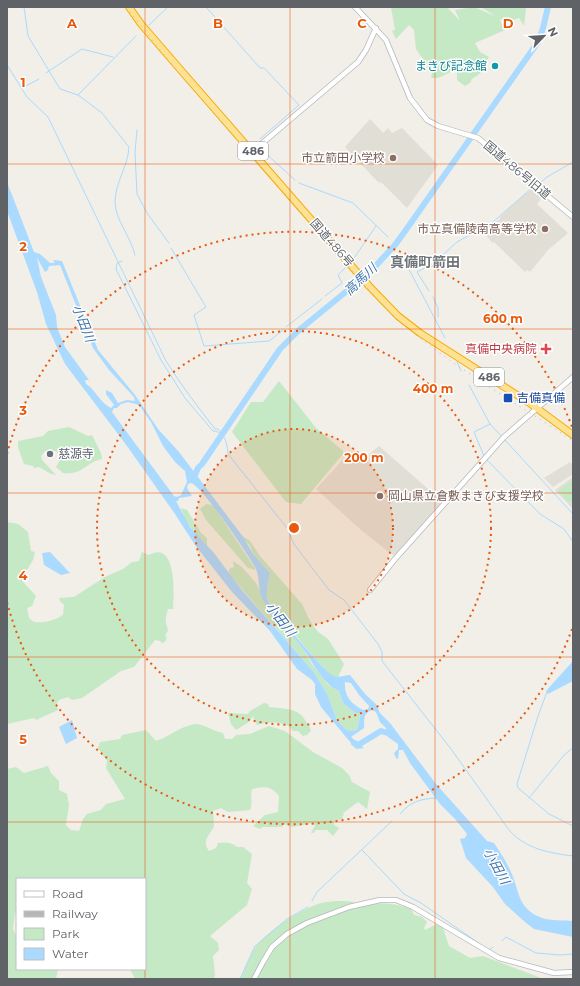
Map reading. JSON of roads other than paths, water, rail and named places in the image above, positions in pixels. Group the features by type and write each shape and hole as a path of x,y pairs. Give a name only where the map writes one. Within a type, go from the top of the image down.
{"highway":[{"name":"国道486号","path":"129,7 146,30 323,233 379,296 404,321 435,344 537,408 573,435"}],"street":[{"name":"国道486号旧道","path":"355,7 386,40 408,93 422,115 438,126 472,135 489,146 573,217"},
{"path":"253,151 358,62 366,50 376,28"},
{"path":"370,590 503,439 573,377"},
{"path":"254,979 272,947 287,934 307,923 349,907 380,900 396,900 413,907 499,958 554,972 573,972"}],"water":[{"name":"小田川","path":"7,182 34,252 40,254 50,263 55,263 53,260 62,261 98,350 135,395 158,429 179,452 244,538 253,554 270,573 267,598 276,612 308,651 327,671 336,677 350,675 366,695 376,704 380,713 390,723 436,784 487,841 494,843 503,856 513,877 520,898 527,909 545,919 573,921 573,937 534,929 505,904 493,887 466,858 460,839 465,838 467,834 440,804 410,763 403,750 399,750 398,759 396,758 394,753 398,749 398,744 388,737 386,728 380,722 376,712 372,710 365,715 364,728 351,737 364,748 356,749 321,707 315,694 315,684 297,669 270,631 232,592 195,545 127,446 65,364 46,324 37,292 7,211","holes":["37,258 45,272 48,270 49,266 60,265 93,348 109,370 134,397 135,401 127,400 118,403 112,393 106,390 106,394 114,405 111,408 107,406 86,384 85,380 89,380 65,347 57,327 56,315 41,277","128,402 139,405 151,422 163,446 175,462 185,471 187,482 181,495 177,497 174,496 112,412 114,408 117,408 121,404","191,483 197,487 205,496 244,550 256,569 261,595 270,611 301,646 327,683 339,691 343,703 355,713 361,713 357,730 349,731 345,729 337,720 327,694 313,671 241,589 214,553 190,527 176,501 178,501 179,498 192,496 187,488 188,484","345,682 351,683 369,706 368,709 363,710 355,705 349,699"]},
{"path":"50,552 70,573 61,575 44,565 42,553"},
{"path":"573,658 573,681 548,694 546,691 572,662"},
{"path":"72,720 77,738 66,744 59,727"}],"waterway":[{"path":"24,7 28,36 60,89 78,95"},
{"path":"149,25 168,7"},
{"path":"206,7 260,68 264,68 299,105 260,139"},
{"name":"高馬川","path":"194,477 198,468 280,349 298,331 370,272 395,245 538,42 548,7"},
{"path":"135,255 118,216 115,203 117,188 129,147 102,113 78,95 136,36"},
{"path":"46,73 82,49 113,57"},
{"path":"7,65 27,97 48,117 166,361 215,429 218,429 223,435"},
{"path":"22,88 39,79"},
{"path":"137,130 135,152 137,194 147,213 169,243"},
{"path":"263,151 295,180"},
{"path":"539,184 547,177 573,162"},
{"path":"299,183 353,203 388,237"},
{"path":"429,291 417,272 434,263 457,242 493,222 533,187"},
{"path":"352,261 376,226"},
{"path":"171,248 206,307 194,315 204,346 269,341 283,330"},
{"path":"403,258 445,338"},
{"path":"122,261 117,263 116,269 161,360 185,398 213,431 223,436 228,454 287,528 294,544 329,590 344,600 378,644 382,652 382,661 451,749 509,830 530,846 573,856"},
{"path":"325,296 342,283 338,275 348,265"},
{"path":"433,297 438,308 438,317"},
{"path":"286,327 322,299"},
{"path":"457,362 461,371"},
{"path":"469,385 490,424 502,437"},
{"path":"484,456 474,432 490,424"},
{"path":"504,439 573,514"},
{"path":"487,460 540,514 564,529 573,542"},
{"path":"547,692 517,784 518,788 549,814 573,826"},
{"path":"354,743 358,745 381,731 394,735"},
{"path":"529,798 565,754 573,748"},
{"path":"400,814 412,803 437,798"},
{"path":"312,901 317,892 392,821"},
{"path":"362,850 404,894 421,903 480,944"},
{"path":"240,979 255,946 287,919 308,907"},
{"path":"502,941 506,937 536,953 560,955 573,954"},
{"path":"489,950 493,947"}],"railway":[{"path":"126,7 178,72 384,307 428,344 476,378 573,441"}],"place":[{"name":"まきび記念館","path":"495,66"},
{"name":"市立箭田小学校","path":"393,158"},
{"name":"市立真備陵南高等学校","path":"545,229"},
{"name":"真備中央病院","path":"546,349"},
{"name":"吉備真備","path":"508,398"},
{"name":"慈源寺","path":"50,454"},
{"name":"岡山県立倉敷まきび支援学校","path":"380,496"}],"district":[{"name":"真備町箭田","path":"425,262"}]}
